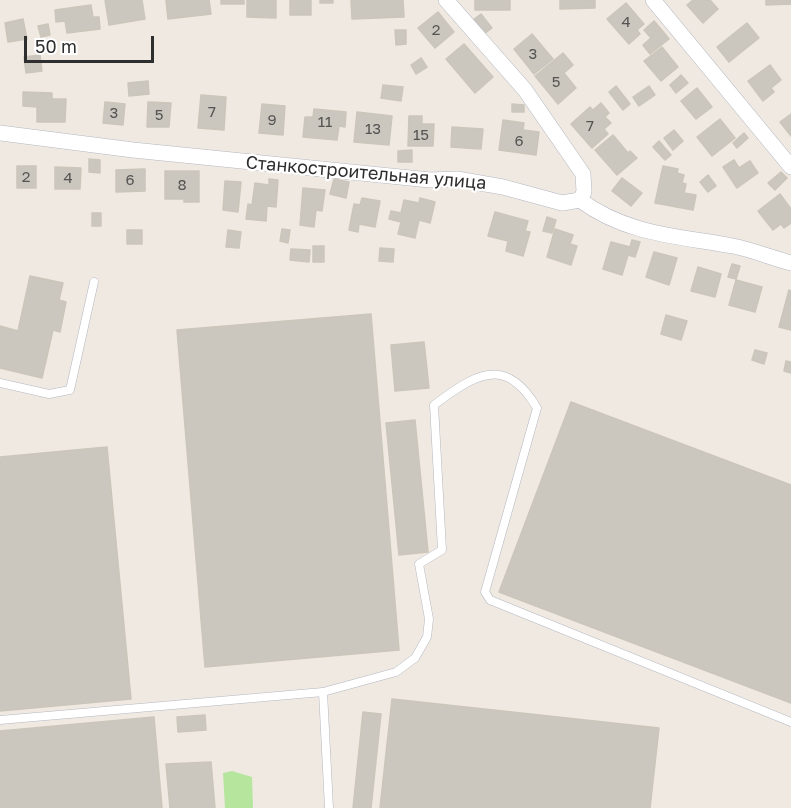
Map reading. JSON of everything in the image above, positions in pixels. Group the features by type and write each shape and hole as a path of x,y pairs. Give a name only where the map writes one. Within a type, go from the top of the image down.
{"street":[{"path":"446,0 525,90 583,174 584,192 580,200 598,214 628,226 687,240 735,246 791,263"},
{"path":"653,0 791,167"},
{"name":"Станкостроительная улица","path":"0,133 134,150 430,180 457,179 503,187 562,204 580,200"}],"lane":[{"path":"0,383 49,394 70,390 94,282"},
{"path":"0,720 323,692 396,672 415,658 427,637 429,619 419,564 442,550 434,405 464,383 485,375 498,375 512,380 528,393 537,408 485,592 490,600 791,722"},
{"path":"323,692 330,808"}],"green space":[{"path":"232,771 252,777 253,808 225,808 223,773"}],"building":[{"path":"105,0 142,0 145,19 109,25"},
{"path":"166,0 209,0 211,14 168,19"},
{"path":"221,0 244,0 244,4 221,4"},
{"path":"247,0 276,0 276,18 247,17"},
{"path":"290,0 311,0 311,15 290,15"},
{"path":"320,0 333,0 333,3 320,3"},
{"path":"351,0 403,0 404,17 352,19"},
{"path":"475,0 510,0 510,10 475,10"},
{"path":"560,0 595,0 595,8 560,9"},
{"path":"693,0 710,0 718,9 703,23 687,5"},
{"path":"766,0 791,0 791,4 766,5"},
{"path":"626,3 644,24 637,30 640,34 629,44 607,19"},
{"path":"91,5 93,17 99,17 100,29 67,33 65,21 56,22 55,10"},
{"path":"438,12 454,32 435,48 418,28"},
{"path":"481,14 492,28 484,34 473,20"},
{"path":"23,19 27,39 8,42 5,23"},
{"path":"654,21 661,29 651,38 644,30"},
{"path":"747,23 759,38 729,62 717,47"},
{"path":"48,24 50,35 41,37 38,26"},
{"path":"661,29 669,39 650,54 643,45"},
{"path":"395,30 406,30 406,44 396,45"},
{"path":"532,34 553,59 534,74 514,49"},
{"path":"464,44 493,77 475,93 446,59"},
{"path":"662,47 678,67 661,81 644,61"},
{"path":"563,53 573,65 564,73 576,88 558,104 535,76"},
{"path":"40,55 42,71 26,73 24,57"},
{"path":"421,58 427,67 416,74 411,65"},
{"path":"770,65 781,80 771,88 774,92 763,101 748,81"},
{"path":"681,75 688,83 676,93 670,85"},
{"path":"148,81 149,94 129,96 128,83"},
{"path":"383,85 403,87 401,101 381,98"},
{"path":"616,86 630,104 623,110 609,92"},
{"path":"649,86 655,95 639,106 633,97"},
{"path":"697,88 712,107 696,119 681,101"},
{"path":"23,92 52,93 52,99 66,99 65,122 37,122 37,107 23,106"},
{"path":"201,95 226,97 224,130 198,128"},
{"path":"105,102 125,104 123,125 103,123"},
{"path":"148,102 171,103 169,127 147,127"},
{"path":"601,103 609,113 605,117 611,123 604,129 608,134 592,148 571,124 590,107 593,110"},
{"path":"262,104 285,106 283,135 259,133"},
{"path":"512,104 524,105 524,112 512,112"},
{"path":"314,109 346,112 345,127 339,126 337,140 303,137 305,117 313,117"},
{"path":"357,112 392,116 389,145 354,142"},
{"path":"791,114 791,136 780,122"},
{"path":"409,116 422,116 422,124 434,124 433,146 408,146"},
{"path":"720,119 735,138 712,156 697,137"},
{"path":"503,120 524,123 523,130 539,132 536,155 499,150"},
{"path":"452,127 483,129 481,149 451,147"},
{"path":"674,130 683,141 673,150 664,138"},
{"path":"744,133 748,138 737,148 733,143"},
{"path":"613,135 628,153 630,151 637,158 617,175 595,150"},
{"path":"659,141 671,155 665,160 653,147"},
{"path":"412,150 412,162 398,162 398,151"},
{"path":"89,159 100,160 100,173 89,172"},
{"path":"734,160 739,168 750,161 758,173 737,188 723,167"},
{"path":"17,166 36,166 36,188 17,188"},
{"path":"663,166 678,169 677,173 684,175 682,183 686,184 684,193 696,195 693,210 655,203"},
{"path":"55,167 81,168 80,189 55,189"},
{"path":"145,169 145,191 116,192 116,170"},
{"path":"165,171 199,171 199,202 165,199"},
{"path":"781,172 787,178 775,190 768,183"},
{"path":"708,175 716,186 708,192 700,182"},
{"path":"622,178 642,193 631,206 612,191"},
{"path":"269,179 278,180 276,207 267,206 266,221 246,219 248,204 252,205 255,183 269,185"},
{"path":"334,179 349,182 346,198 330,194"},
{"path":"225,181 241,182 238,212 223,210"},
{"path":"303,188 325,190 322,211 316,210 314,227 300,225"},
{"path":"780,194 791,209 791,223 784,228 781,224 773,230 758,211"},
{"path":"362,198 380,201 375,227 359,224 358,232 349,230 354,204 360,205"},
{"path":"420,198 435,202 430,223 419,220 415,238 398,234 401,222 389,219 391,211 401,213 404,200 419,203"},
{"path":"495,212 528,221 525,231 530,232 523,256 506,251 508,241 488,236"},
{"path":"92,213 101,213 101,226 92,226"},
{"path":"547,217 556,220 552,233 543,231"},
{"path":"282,229 290,230 288,243 280,241"},
{"path":"555,229 573,235 570,244 577,246 571,265 547,257"},
{"path":"127,230 142,230 142,244 127,244"},
{"path":"228,230 241,232 239,248 226,247"},
{"path":"632,240 640,242 635,257 628,255 622,275 603,269 611,242 630,247"},
{"path":"313,246 324,246 324,262 313,262"},
{"path":"380,248 394,249 393,262 379,261"},
{"path":"291,249 310,250 309,262 290,260"},
{"path":"654,252 677,258 669,285 646,277"},
{"path":"732,264 740,266 736,279 728,277"},
{"path":"698,267 721,274 715,297 691,291"},
{"path":"30,276 63,283 59,300 66,302 60,332 53,330 42,378 0,368 0,326 18,331"},
{"path":"736,280 762,287 755,312 729,305"},
{"path":"789,290 791,291 791,330 779,327"},
{"path":"371,314 399,650 205,667 177,330"},
{"path":"666,315 687,321 681,340 661,334"},
{"path":"424,342 429,388 395,391 391,345"},
{"path":"755,350 767,353 764,364 752,360"},
{"path":"786,361 791,362 791,373 784,371"},
{"path":"571,402 791,485 791,703 499,592"},
{"path":"415,420 428,552 399,555 386,423"},
{"path":"107,447 131,699 0,711 0,457"},
{"path":"392,699 659,728 650,808 380,808"},
{"path":"363,712 381,714 371,808 353,808"},
{"path":"205,715 206,730 178,732 177,717"},
{"path":"154,717 162,808 0,808 0,731"},
{"path":"211,762 215,808 170,808 166,764"}]}
